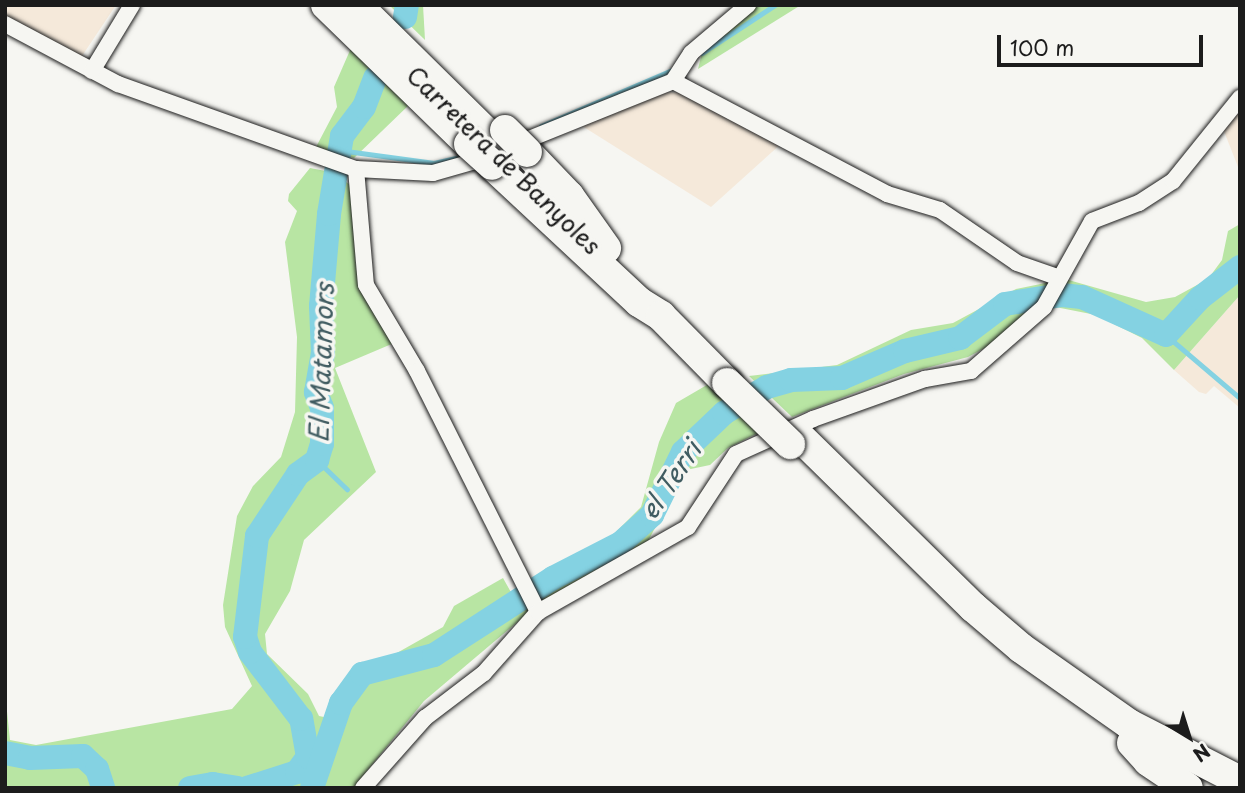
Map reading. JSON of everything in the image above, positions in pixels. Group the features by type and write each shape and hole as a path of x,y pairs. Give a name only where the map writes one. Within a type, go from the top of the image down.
{"highway":[{"path":"326,5 498,148"},
{"name":"Carretera de Banyoles","path":"345,5 498,148"},
{"path":"356,5 498,148 606,248 995,645 1132,743 1220,788"},
{"path":"377,5 498,148 639,302 661,316 733,380"},
{"path":"796,442 973,607 1021,648 1129,724 1240,781"},
{"path":"1132,743 1148,761 1188,788"}],"street":[{"path":"92,71 132,5"},
{"path":"5,24 92,71 352,167 433,173 494,153 673,80 691,53 748,5"},
{"path":"673,80 887,194 940,210 1017,262 1057,277"},
{"path":"363,788 425,718 484,673 538,612 688,527 736,454 913,383 971,371 1044,307 1057,277 1092,222 1139,203 1173,181 1240,98"},
{"path":"352,167 366,285 416,371 538,612"}],"shaded area":[{"path":"5,5 116,5 78,62 5,24"},
{"path":"661,92 689,93 782,143 711,207 579,124"},
{"path":"1240,95 1240,172 1218,116"},
{"path":"1240,295 1240,408 1214,386 1206,394 1199,392 1174,370"}],"green space":[{"path":"389,5 423,5 425,40"},
{"path":"753,5 801,5 698,69 704,45"},
{"path":"351,48 410,104 354,158 315,149 337,107 334,87"},
{"path":"310,168 336,173 351,186 356,269 394,343 335,368 376,472 304,540 290,591 265,634 267,654 308,694 319,716 329,718 363,672 443,627 454,606 503,578 512,594 598,550 641,507 659,442 676,403 712,382 762,431 728,448 710,465 686,470 647,543 540,603 424,701 353,788 5,788 5,692 10,740 36,745 232,709 252,686 225,627 223,605 237,516 253,486 281,457 295,412 297,337 285,242 297,211 288,201 289,194"},
{"path":"1240,224 1240,295 1174,370 1142,338 1096,315 1040,304 994,343 968,357 904,374 792,417 749,376 837,365 911,330 953,323 1016,289 1065,279 1146,302 1175,297 1208,279 1222,260 1228,231"}],"waterway":[{"name":"El Matamors","path":"405,17 407,5"},
{"path":"702,53 775,5"},
{"path":"541,126 672,70"},
{"name":"El Matamors","path":"247,788 297,772 308,757 301,719 250,652 245,637 257,536 298,474 317,460 322,444 322,408 316,392 323,354 321,306 329,214 342,136 364,107 375,78"},
{"path":"339,150 434,163 461,157"},
{"name":"el Terri","path":"312,788 341,703 362,674 434,655 553,578 621,543 652,515 683,452 724,413 767,387 791,380 842,378 905,351 960,338 1005,304 1062,295 1082,297 1166,335 1200,298 1240,267"},
{"path":"1166,335 1240,398"},
{"path":"317,460 347,489"},
{"name":"el Terri","path":"457,639 464,643"},
{"name":"el Terri","path":"5,753 30,758 83,756 97,769 103,788"},
{"name":"El Matamors","path":"190,788 213,784 237,788"}]}
